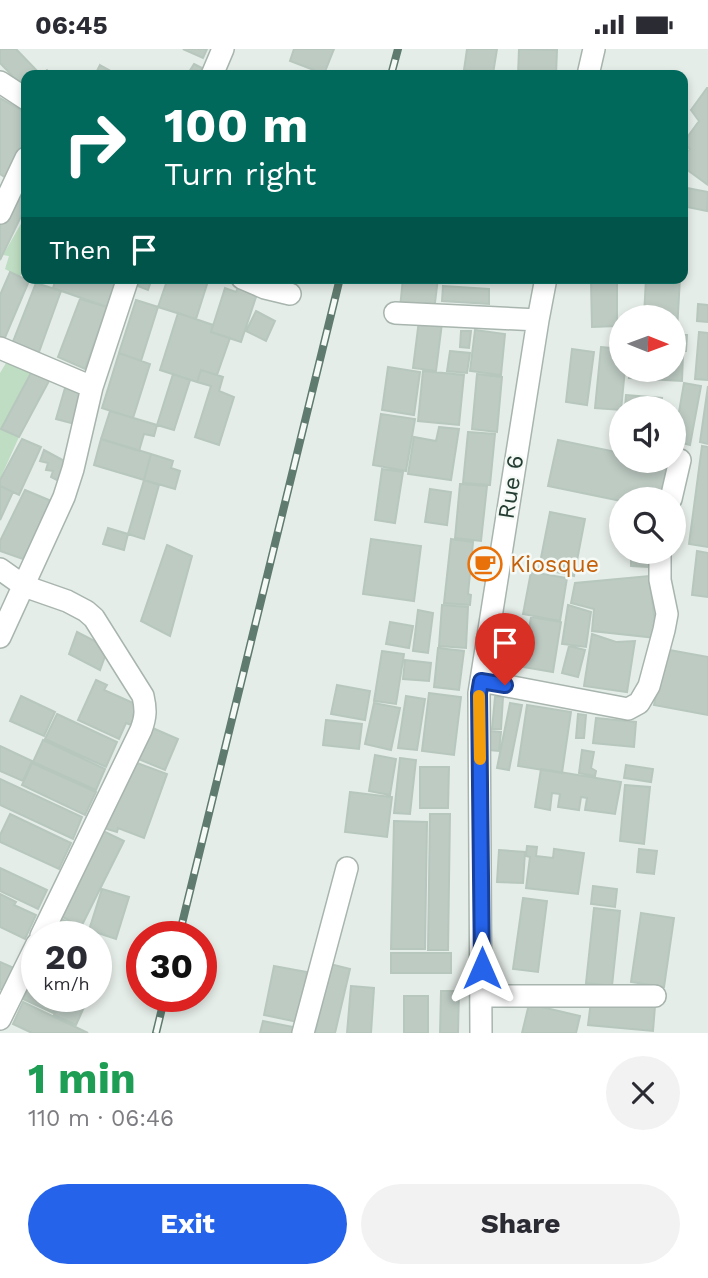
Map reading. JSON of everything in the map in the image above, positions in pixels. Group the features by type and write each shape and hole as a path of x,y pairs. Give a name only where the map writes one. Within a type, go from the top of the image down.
{"street":[{"path":"214,70 223,49"},
{"path":"589,70 594,49"},
{"path":"0,82 21,96"},
{"path":"0,213 21,169"},
{"path":"0,637 64,497 92,387 126,284"},
{"path":"256,284 290,294"},
{"name":"Rue 6","path":"481,1033 481,681 545,284"},
{"path":"395,313 538,320"},
{"path":"0,348 92,387"},
{"path":"481,681 628,709 639,703 649,685 667,614 660,580 660,564"},
{"path":"0,569 24,586 67,601 94,618 143,697 146,709 146,719 141,730 48,921"},
{"path":"303,1033 347,868"},
{"path":"0,1019 21,976"},
{"path":"482,996 655,996"}],"green space":[{"path":"21,224 20,277 5,269 9,256 3,255"},
{"path":"6,363 31,373 1,429 19,437 0,479 0,373"}],"building":[{"path":"0,49 16,49 36,70 21,70 21,85 0,63"},
{"path":"183,49 207,49 203,58"},
{"path":"294,49 334,49 326,70 314,70 290,61"},
{"path":"467,49 497,49 494,70 464,70"},
{"path":"519,49 557,50 556,70 518,70"},
{"path":"194,64 202,68 201,70 190,70"},
{"path":"708,88 708,185 688,170 688,136 699,121 691,110"},
{"path":"0,98 21,110 21,156 8,179 0,174"},
{"path":"21,186 21,216 0,260 0,219"},
{"path":"688,188 708,192 707,211 688,207"},
{"path":"10,272 21,277 21,284 28,284 4,340 0,338 0,295"},
{"path":"36,284 61,291 39,352 12,344"},
{"path":"54,284 115,284 107,307 53,288"},
{"path":"133,284 150,284 148,290"},
{"path":"166,284 207,284 196,319 158,307"},
{"path":"239,284 259,288 241,342 211,332 225,288 236,292"},
{"path":"402,284 437,284 434,311 400,308"},
{"path":"591,284 617,284 617,305 609,305 609,326 592,327"},
{"path":"646,284 680,284 678,305 645,305"},
{"path":"443,286 489,289 489,304 442,301"},
{"path":"80,299 107,307 85,369 58,357"},
{"path":"136,300 158,307 141,361 119,353"},
{"path":"698,304 708,305 708,322 697,321"},
{"path":"256,311 275,321 266,341 246,331"},
{"path":"178,313 213,325 211,332 230,338 217,375 201,370 197,382 160,370"},
{"path":"419,320 442,323 436,371 413,368"},
{"path":"475,330 505,334 501,375 470,371"},
{"path":"461,331 471,331 469,348 460,347"},
{"path":"699,332 708,333 708,380 695,379"},
{"path":"601,347 609,348 609,382 624,382 622,396 609,396 609,409 595,408"},
{"path":"572,349 594,352 587,405 566,402"},
{"path":"450,351 470,353 467,373 447,371"},
{"path":"119,353 150,364 133,418 102,408"},
{"path":"388,367 420,372 414,415 382,410"},
{"path":"201,370 223,377 219,391 234,397 219,445 195,437 211,386 197,382"},
{"path":"423,371 464,375 459,425 418,421"},
{"path":"31,373 50,379 19,437 1,429"},
{"path":"173,374 190,380 174,430 157,425"},
{"path":"477,374 502,377 497,432 472,429"},
{"path":"684,383 701,386 690,445 686,444 686,396 682,396"},
{"path":"708,386 708,444 700,442"},
{"path":"65,388 84,394 75,424 56,419"},
{"path":"110,411 157,425 154,436 144,434 139,451 101,439"},
{"path":"381,414 415,419 406,471 373,465"},
{"path":"439,427 459,429 451,480 408,474 414,437 436,441"},
{"path":"468,432 495,434 490,485 463,483"},
{"path":"22,439 41,447 19,495 0,486 0,480"},
{"path":"101,439 151,454 144,480 94,465"},
{"path":"558,440 609,451 609,473 669,473 666,487 609,487 609,499 548,486"},
{"path":"702,446 708,447 708,547 689,544"},
{"path":"44,450 70,464 63,483 51,477 53,471 46,470 48,463 40,461"},
{"path":"151,454 173,461 171,468 180,471 175,489 144,480"},
{"path":"382,469 403,472 395,523 375,520"},
{"path":"144,480 159,485 144,539 128,534"},
{"path":"460,484 487,486 481,541 455,538"},
{"path":"0,486 13,492 0,520"},
{"path":"430,489 451,492 447,525 425,522"},
{"path":"25,490 56,503 47,513 23,559 0,551 0,541"},
{"path":"550,512 585,519 574,576 539,568"},
{"path":"108,528 128,534 124,550 103,544"},
{"path":"371,539 421,546 414,601 363,594"},
{"path":"451,539 473,542 468,594 471,595 470,605 444,603"},
{"path":"167,545 192,556 170,636 141,621"},
{"path":"697,551 708,553 708,597 692,595"},
{"path":"631,564 649,564 649,567"},
{"path":"531,572 567,578 560,621 523,614"},
{"path":"649,576 657,638 592,631 594,609 571,603 575,583"},
{"path":"442,605 468,607 466,648 439,646"},
{"path":"568,605 591,612 586,647 562,644"},
{"path":"418,610 433,613 428,653 413,651"},
{"path":"531,617 561,622 553,672 523,667"},
{"path":"390,622 413,626 409,648 386,644"},
{"path":"77,632 108,648 100,670 69,654"},
{"path":"592,634 616,642 635,641 627,692 584,686"},
{"path":"500,640 519,642 517,663 498,662"},
{"path":"569,646 585,650 578,677 562,673"},
{"path":"438,648 464,651 459,690 434,687"},
{"path":"664,649 708,657 708,715 654,705"},
{"path":"382,651 404,654 396,704 374,701"},
{"path":"405,660 431,663 429,681 403,679"},
{"path":"96,680 107,685 104,690 140,706 131,725 126,723 119,739 78,720"},
{"path":"337,685 370,691 365,720 331,714"},
{"path":"429,693 461,697 454,755 422,751"},
{"path":"21,696 55,712 44,736 10,721"},
{"path":"406,696 425,699 417,750 398,748"},
{"path":"495,697 503,697 501,729 492,729"},
{"path":"374,703 400,708 391,750 365,744"},
{"path":"510,703 522,705 509,770 497,768"},
{"path":"527,705 571,712 562,773 518,766"},
{"path":"57,714 117,742 106,767 45,739"},
{"path":"578,714 586,715 584,738 576,738"},
{"path":"596,718 636,722 634,747 593,743"},
{"path":"326,720 362,724 359,749 323,745"},
{"path":"148,726 178,739 165,770 136,758"},
{"path":"490,731 501,732 499,751 489,750"},
{"path":"43,740 105,769 96,790 33,762"},
{"path":"0,746 32,761 23,781 0,771"},
{"path":"582,750 594,752 591,768 596,771 595,776 579,773"},
{"path":"375,755 396,759 390,795 369,791"},
{"path":"400,758 416,760 410,814 394,813"},
{"path":"129,760 167,774 144,838 118,828 117,832 104,828"},
{"path":"32,763 96,792 85,815 22,785"},
{"path":"626,765 653,769 651,782 624,778"},
{"path":"420,767 449,767 448,808 420,808"},
{"path":"541,769 621,782 615,814 585,810 587,798 581,797 579,810 558,807 560,794 552,793 550,810 535,807"},
{"path":"0,779 82,817 73,839 0,805"},
{"path":"625,785 650,787 644,844 620,841"},
{"path":"350,792 392,797 387,837 345,832"},
{"path":"10,814 71,843 59,869 0,842 0,835"},
{"path":"430,814 450,814 448,950 428,950"},
{"path":"394,821 427,822 425,949 391,949"},
{"path":"103,831 124,841 84,921 70,921 61,916"},
{"path":"527,846 537,847 536,856 553,858 554,849 584,853 578,894 526,888 530,857 526,856"},
{"path":"639,849 657,851 654,874 637,872"},
{"path":"499,850 525,852 523,883 497,882"},
{"path":"0,868 47,890 38,909 0,891"},
{"path":"593,886 617,889 615,907 591,904"},
{"path":"102,889 129,897 116,939 112,938 112,921 92,921"},
{"path":"0,894 16,902 14,905 36,915 33,921 21,921 21,937 0,927"},
{"path":"523,898 547,901 538,972 513,969"},
{"path":"594,908 620,911 612,986 586,983"},
{"path":"641,913 674,918 664,987 631,982"},
{"path":"391,953 451,953 451,973 391,973"},
{"path":"0,962 14,968 3,990 0,989"},
{"path":"330,964 350,969 335,1033 315,1033"},
{"path":"274,966 307,972 298,1022 264,1015"},
{"path":"351,986 374,988 371,1033 347,1033"},
{"path":"441,991 459,991 458,1033 440,1033"},
{"path":"404,996 428,996 428,1033 404,1033"},
{"path":"591,1001 655,1006 653,1031 588,1025"},
{"path":"529,1004 580,1016 576,1033 522,1033"},
{"path":"21,1006 21,1012 44,1012 88,1033 32,1033 13,1024"},
{"path":"55,1012 82,1012 76,1025 54,1015"},
{"path":"263,1021 293,1027 292,1033 260,1033"}],"railway":[{"path":"392,70 398,49"},
{"path":"183,921 339,284"},
{"path":"156,1033 161,1012"}],"slow traffic":[{"path":"479,696 480,759"}],"place":[{"name":"Kiosque","path":"485,564"}],"route":[{"path":"482,968 479,693 481,681 505,685"}]}
